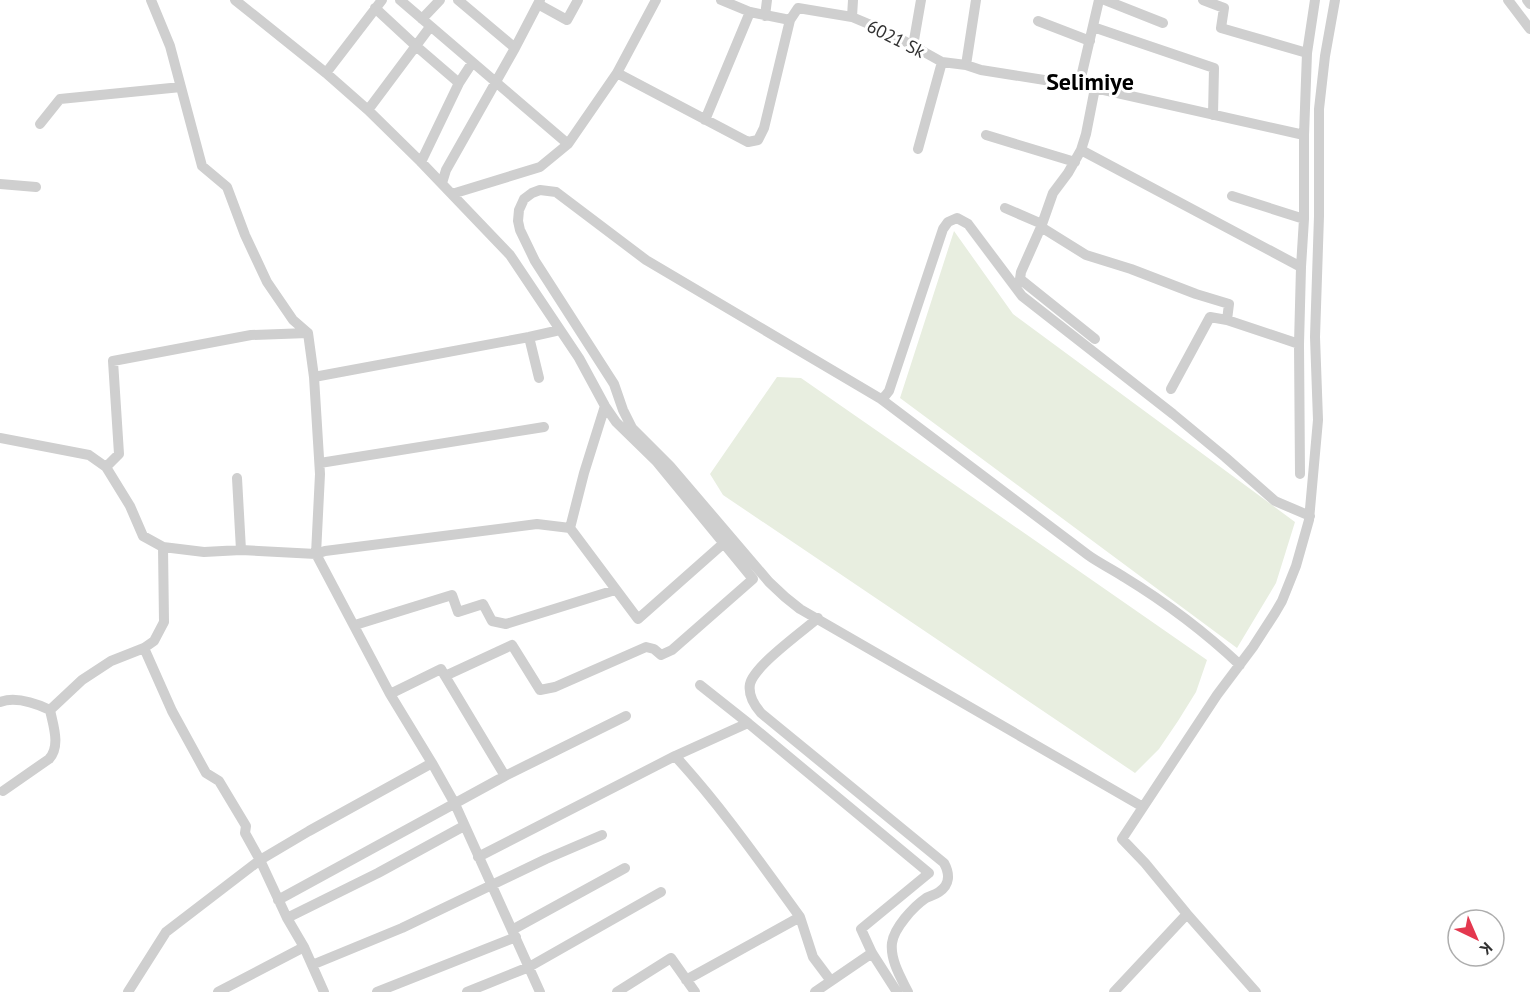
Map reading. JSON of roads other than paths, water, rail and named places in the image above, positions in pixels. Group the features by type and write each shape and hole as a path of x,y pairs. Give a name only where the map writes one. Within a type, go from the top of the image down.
{"street":[{"path":"151,0 170,46 202,166 227,188 245,235 267,282 293,320 308,333 314,377 320,463 316,554 390,694 455,804 540,992"},
{"path":"235,0 368,110 510,255 591,378 604,406 624,430 657,462 753,579 667,653 661,655 654,649 646,647 555,687 540,690 512,645 506,624"},
{"path":"400,0 568,144"},
{"path":"368,110 416,46 440,0"},
{"path":"458,0 515,48"},
{"path":"441,183 539,2 567,20 578,0"},
{"path":"452,194 540,167 568,144 617,73 656,0"},
{"path":"617,73 748,142 758,140 764,128 790,20 750,12 721,0"},
{"path":"765,16 767,0"},
{"path":"852,17 853,0"},
{"path":"912,46 921,0"},
{"path":"966,65 976,0"},
{"path":"1079,86 1099,0"},
{"path":"1105,0 1163,23"},
{"path":"1203,0 1224,8 1221,28 1307,53"},
{"path":"1300,474 1299,344 1304,219 1304,135 1307,53 1315,0"},
{"path":"1256,992 1187,914 1145,862 1122,839 1282,601 1296,566 1310,516 1318,420 1315,337 1319,216 1319,109 1335,0"},
{"path":"1508,0 1530,29"},
{"path":"1527,0 1530,4"},
{"path":"326,73 379,4 416,46 459,83"},
{"name":"6021 Sk","path":"790,20 798,4 852,17 890,33 942,62 1095,88 1304,135"},
{"path":"705,120 750,12"},
{"path":"1038,21 1090,41"},
{"path":"1093,27 1214,68 1213,115"},
{"path":"918,149 942,62"},
{"path":"421,162 459,83 472,63"},
{"path":"40,124 60,99 181,87"},
{"path":"1095,88 1081,150 1053,193 1020,279 1095,339"},
{"path":"986,135 1075,162"},
{"path":"1081,150 1301,267"},
{"path":"0,184 36,187"},
{"path":"1143,807 792,603 769,582 670,466 632,428 614,384 535,261 520,230 519,210 524,199 540,190 556,192 646,260 881,399 1088,555 1184,618 1240,665"},
{"path":"1232,196 1304,219"},
{"path":"1005,208 1042,225 1086,255 1131,268 1196,294 1229,304 1227,320"},
{"path":"881,399 889,391 942,229 948,222 957,218 968,224 1022,296 1173,414 1275,501 1310,516"},
{"path":"1171,389 1210,317 1227,320 1299,344"},
{"path":"314,377 560,330"},
{"path":"106,467 119,454 113,361 251,334 308,333"},
{"path":"529,337 538,378"},
{"path":"570,528 604,406"},
{"path":"320,463 544,427"},
{"path":"0,438 89,455 106,467 129,506 143,536 163,547 204,552 241,550 316,554 537,524 570,528 638,619 724,542"},
{"path":"237,478 241,550"},
{"path":"50,710 82,680 111,661 144,648 154,641 164,622 163,547"},
{"path":"355,625 452,595 458,612 483,604 492,621 506,624 615,590"},
{"path":"818,618 780,649 754,675 750,684 751,697 754,706 761,713 944,863 948,876 946,884 938,893 925,899 914,908 903,921 892,941 894,961 908,992"},
{"path":"445,676 512,645"},
{"path":"144,648 172,711 206,773 219,781 246,826 245,832 287,918 304,947 324,992"},
{"path":"390,694 441,669 505,776"},
{"path":"700,685 929,873 861,929 872,953 897,992"},
{"path":"0,702 17,699 50,710"},
{"path":"3,791 53,755 56,742 50,710"},
{"path":"278,900 505,776 626,716"},
{"path":"478,857 675,756 748,723"},
{"path":"675,756 753,852 800,917 813,957 831,981"},
{"path":"128,992 166,932 260,860 432,763"},
{"path":"287,918 378,873 465,826"},
{"path":"312,965 402,928 490,885 602,835"},
{"path":"377,992 514,934 625,868"},
{"path":"467,992 530,967 661,892"},
{"path":"1114,992 1187,914"},
{"path":"686,980 800,917"},
{"path":"218,992 304,947"},
{"path":"815,992 872,953"},
{"path":"617,992 671,957 695,992"}],"district":[{"name":"Selimiye","path":"1090,82"}]}
